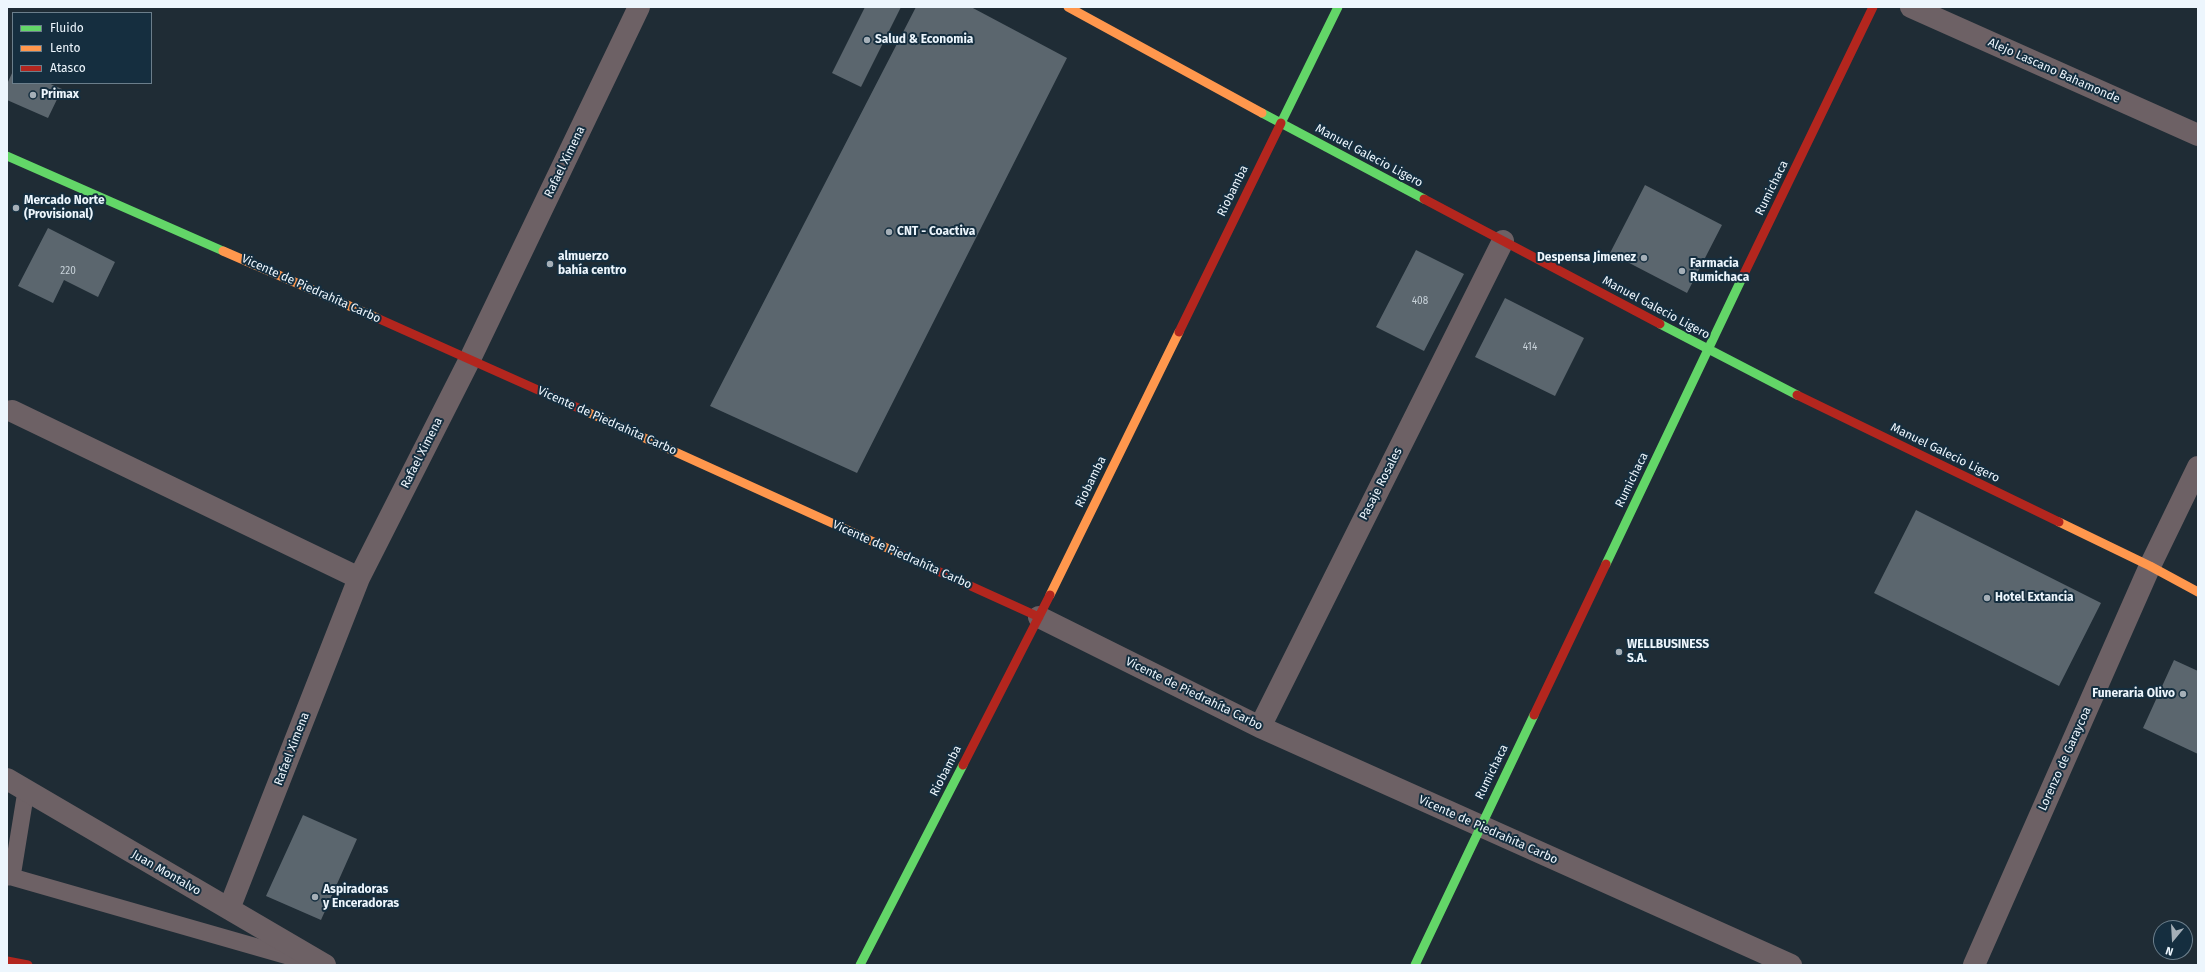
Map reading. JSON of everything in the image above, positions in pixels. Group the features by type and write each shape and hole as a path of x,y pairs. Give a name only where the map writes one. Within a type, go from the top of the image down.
{"main road":[{"name":"Manuel Galecio Ligero","path":"1068,7 1280,123 1764,378 2150,566 2198,592"},
{"name":"Riobamba","path":"860,965 1039,617 1338,7"},
{"name":"Rumichaca","path":"1415,965 1479,826 1873,7"},
{"name":"Vicente de Piedrahíta Carbo","path":"7,156 470,359 1039,617"},
{"path":"7,961 28,965"}],"street":[{"name":"Rafael Ximena","path":"229,910 359,578 470,359 639,7"},
{"name":"Alejo Lascano Bahamonde","path":"1911,7 2198,135"},
{"name":"Pasaje Rosales","path":"1260,727 1503,240"},
{"path":"12,410 359,578"},
{"name":"Lorenzo de Garaycoa","path":"1974,965 2150,566 2198,467"},
{"name":"Vicente de Piedrahíta Carbo","path":"1039,617 1260,727 1791,965"},
{"name":"Juan Montalvo","path":"7,780 325,965"}],"lane":[{"path":"26,791 10,877 319,965"}],"building":[{"name":"Salud & Economia","path":"865,7 901,7 861,87 832,73"},
{"name":"CNT - Coactiva","path":"916,7 971,7 1067,58 857,473 710,406"},
{"name":"Primax","path":"12,73 12,84 50,84 62,89 48,118 7,100 7,84"},
{"path":"1645,185 1722,225 1687,293 1610,253"},
{"path":"48,228 115,262 98,297 64,280 53,303 18,286"},
{"path":"1416,250 1464,274 1424,351 1376,327"},
{"path":"1505,298 1584,338 1555,396 1475,357"},
{"name":"Hotel Extancia","path":"1916,510 2101,603 2059,686 1874,593"},
{"path":"2174,660 2198,671 2198,754 2143,728"},
{"path":"303,815 357,839 321,920 266,896"}],"traffic: fast":[{"path":"1281,123 1338,7"},
{"path":"1262,113 1424,199"},
{"path":"7,156 223,251"},
{"path":"1606,564 1743,276"},
{"path":"1660,324 1797,395"},
{"path":"1415,965 1534,715"},
{"path":"860,965 963,765"}],"traffic: slow":[{"path":"1068,7 1262,113"},
{"path":"223,251 377,318"},
{"path":"1050,595 1179,332"},
{"path":"585,411 898,553"},
{"path":"2059,522 2150,566 2198,592"}],"traffic: jam":[{"path":"1743,276 1873,7"},
{"path":"1179,332 1281,123"},
{"path":"1424,199 1660,324"},
{"path":"377,318 585,411"},
{"path":"1797,395 2059,522"},
{"path":"898,553 1039,617"},
{"path":"1534,715 1606,564"},
{"path":"963,765 1050,595"},
{"path":"7,961 28,965"}],"place":[{"name":"Salud & Economia","path":"867,40"},
{"name":"Primax","path":"33,95"},
{"name":"Mercado Norte (Provisional)","path":"16,208"},
{"name":"CNT - Coactiva","path":"889,232"},
{"name":"Despensa Jimenez","path":"1644,258"},
{"name":"almuerzo bahía centro","path":"550,264"},
{"name":"Farmacia Rumichaca","path":"1682,271"},
{"name":"Hotel Extancia","path":"1987,598"},
{"name":"WELLBUSINESS S.A.","path":"1619,652"},
{"name":"Funeraria Olivo","path":"2183,694"},
{"name":"Aspiradoras y Enceradoras","path":"315,897"}]}
